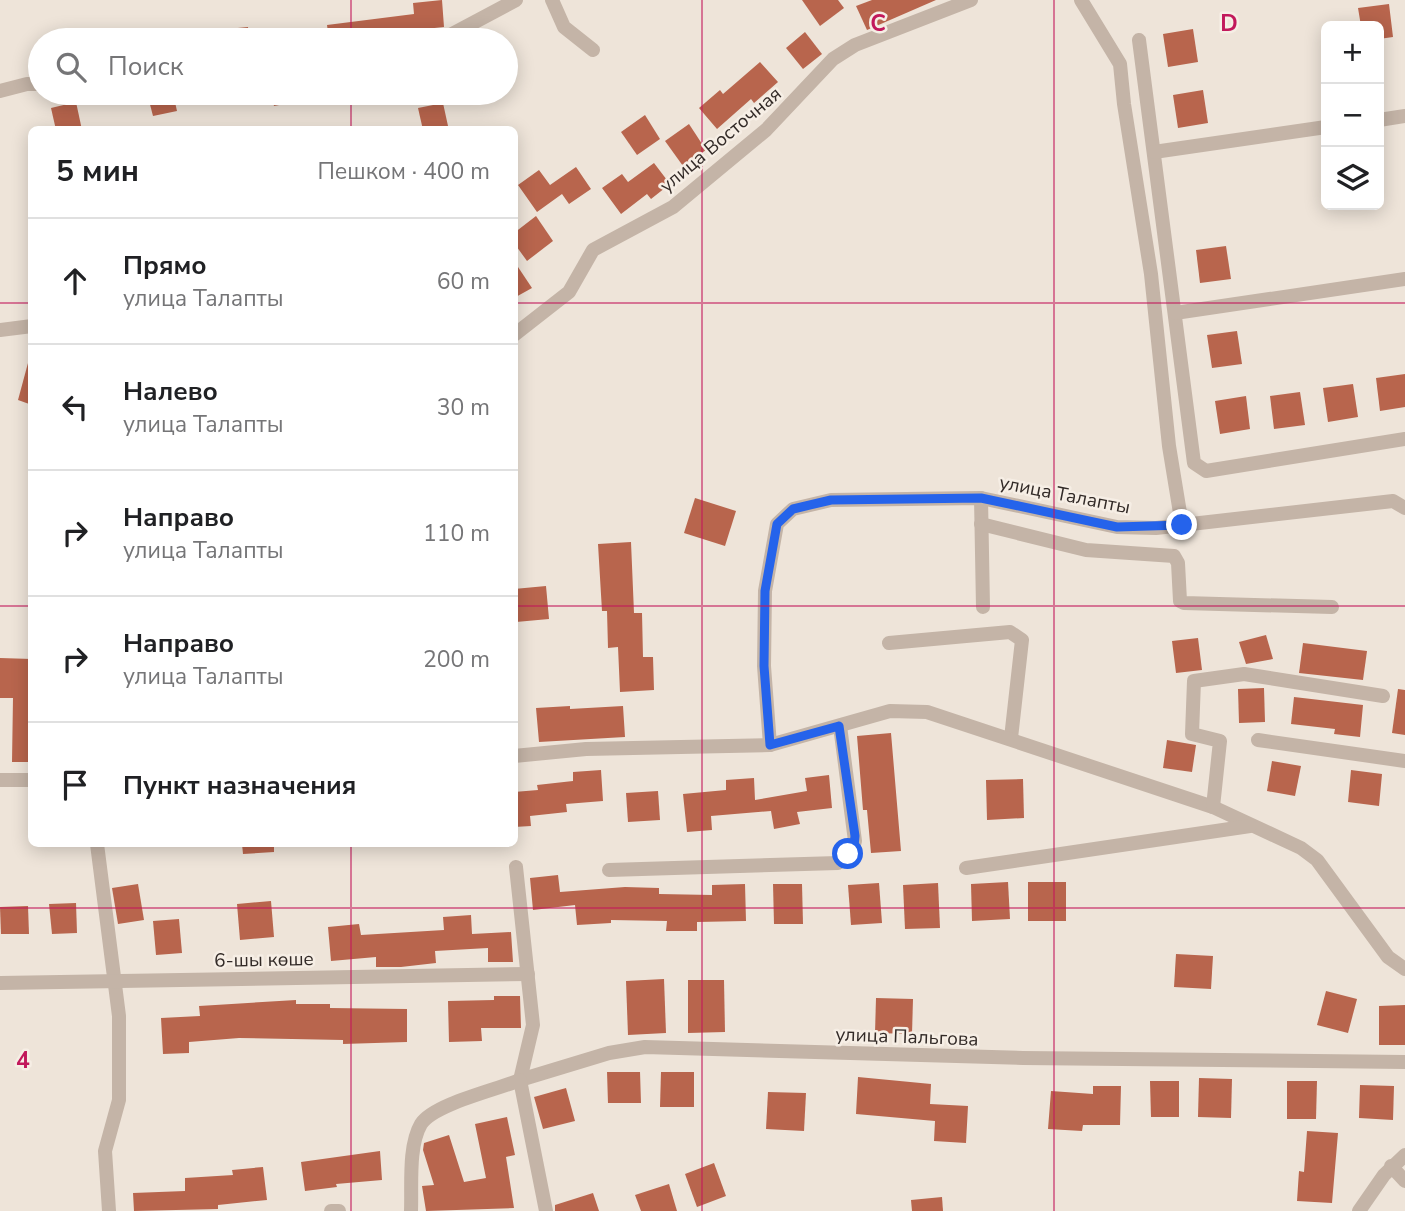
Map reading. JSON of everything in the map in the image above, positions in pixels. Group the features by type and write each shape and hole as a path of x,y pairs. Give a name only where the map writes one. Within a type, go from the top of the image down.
{"street":[{"path":"464,28 516,0"},
{"path":"552,0 564,27 593,50"},
{"name":"улица Восточная","path":"518,332 569,292 593,250 673,207 766,130 833,59 855,45 971,0"},
{"path":"1081,0 1120,64 1124,82 1124,104 1151,274 1169,446 1182,525"},
{"path":"1139,40 1194,463 1206,471 1405,439"},
{"path":"0,91 28,86"},
{"path":"1384,119 1405,116"},
{"path":"1154,152 1321,128"},
{"path":"1174,313 1405,279"},
{"path":"0,330 28,326"},
{"path":"981,498 983,607"},
{"name":"улица Талапты","path":"770,745 764,607 777,524 793,509 831,500 981,498 1117,527 1182,525 1393,501 1405,508"},
{"path":"981,524 1086,550 1174,556 1178,562 1180,601 1184,603 1332,607"},
{"path":"889,643 1010,632 1022,640 1011,738"},
{"path":"1213,807 1220,741 1192,734 1194,681 1244,674 1383,696"},
{"path":"518,755 586,749 770,745 890,712 927,712 1213,807 1301,848 1317,860 1388,957 1405,969"},
{"path":"609,870 838,863 852,851 855,841 839,726"},
{"path":"1258,740 1405,761"},
{"path":"0,780 28,780"},
{"path":"966,867 1250,826"},
{"path":"97,847 120,1016 119,1100 105,1151 109,1211"},
{"path":"516,867 533,1026 520,1080 546,1211"},
{"name":"6-шы көше","path":"0,983 528,974"},
{"name":"улица Пальгова","path":"411,1211 415,1144 420,1126 432,1112 520,1080 609,1053 645,1047 1023,1058 1405,1062"},
{"path":"1359,1211 1391,1166 1405,1155"},
{"path":"1391,1166 1405,1181"},
{"path":"331,1211 339,1211"}],"building":[{"path":"442,0 444,27 327,28 327,25 414,14 413,3"},
{"path":"802,0 838,0 844,8 820,26"},
{"path":"872,0 936,0 867,30 856,6"},
{"path":"1389,4 1393,37 1384,38 1384,21 1360,21 1358,8"},
{"path":"1193,29 1198,62 1168,67 1163,34"},
{"path":"805,32 822,54 803,69 786,48"},
{"path":"760,62 778,82 754,103 751,99 717,129 699,108 720,90 723,94"},
{"path":"1203,90 1208,123 1178,128 1173,95"},
{"path":"77,105 81,126 55,126 51,108"},
{"path":"150,105 176,105 177,111 153,116"},
{"path":"443,105 448,126 422,126 418,108"},
{"path":"645,115 660,139 637,155 621,132"},
{"path":"689,124 706,150 683,166 665,141"},
{"path":"654,163 670,184 651,199 647,194 621,214 602,188 622,174 628,182"},
{"path":"576,167 591,189 569,204 562,194 537,212 518,185 539,170 550,185"},
{"path":"536,216 553,241 527,261 518,249 518,230"},
{"path":"1226,246 1231,279 1200,283 1196,250"},
{"path":"518,267 532,288 518,296"},
{"path":"1237,331 1242,364 1212,368 1207,335"},
{"path":"28,363 28,404 18,400"},
{"path":"1405,374 1405,407 1380,411 1376,378"},
{"path":"1353,384 1358,417 1328,422 1323,388"},
{"path":"1300,392 1305,425 1274,429 1270,396"},
{"path":"1246,396 1250,429 1220,434 1215,401"},
{"path":"695,498 736,511 725,546 684,533"},
{"path":"631,542 634,613 642,613 643,657 653,657 654,690 620,692 618,647 608,648 607,611 602,611 598,544"},
{"path":"546,586 549,619 518,622 518,589"},
{"path":"1266,635 1273,659 1246,664 1239,642"},
{"path":"1198,638 1202,670 1176,673 1172,641"},
{"path":"1303,643 1367,651 1363,680 1299,673"},
{"path":"0,658 28,659 28,762 12,762 13,698 0,698"},
{"path":"1264,688 1265,722 1239,723 1238,689"},
{"path":"1398,689 1405,690 1405,735 1392,733"},
{"path":"1294,697 1363,705 1360,737 1334,734 1335,729 1291,724"},
{"path":"570,706 570,709 623,706 625,737 539,742 536,708"},
{"path":"891,733 901,851 871,853 867,810 863,810 857,736"},
{"path":"1167,740 1196,745 1192,772 1163,768"},
{"path":"1272,761 1301,766 1295,796 1267,791"},
{"path":"601,770 603,801 566,804 567,812 530,816 531,826 518,827 518,792 538,790 537,785 573,781 573,772"},
{"path":"1351,770 1382,774 1379,806 1348,802"},
{"path":"829,775 832,808 797,812 800,824 774,829 771,811 711,816 712,830 687,832 683,794 726,790 726,780 754,778 755,800 807,791 805,778"},
{"path":"1023,779 1024,818 987,820 986,780"},
{"path":"658,791 660,820 628,822 626,793"},
{"path":"242,847 274,847 274,852 243,854"},
{"path":"558,875 560,892 625,887 659,888 659,894 712,895 712,885 745,884 746,921 697,922 697,931 666,931 667,921 611,920 611,923 577,925 575,905 533,910 530,878"},
{"path":"1008,882 1010,919 972,921 971,884"},
{"path":"1028,882 1066,882 1066,921 1028,921"},
{"path":"879,883 882,923 851,925 848,885"},
{"path":"938,883 940,928 905,929 903,885"},
{"path":"138,884 144,920 118,924 112,888"},
{"path":"773,884 802,884 803,924 774,924"},
{"path":"271,901 274,937 240,940 237,904"},
{"path":"76,903 77,933 52,934 49,904"},
{"path":"28,906 29,934 1,934 0,907"},
{"path":"471,915 472,934 511,932 513,962 488,962 488,948 435,951 436,963 401,967 376,967 376,957 331,961 328,927 359,924 361,935 444,930 443,917"},
{"path":"179,919 182,953 156,955 153,921"},
{"path":"1176,954 1213,956 1211,989 1174,987"},
{"path":"664,979 666,1033 628,1035 626,981"},
{"path":"688,980 724,980 725,1032 688,1033"},
{"path":"1326,991 1357,999 1348,1033 1317,1025"},
{"path":"494,996 520,996 521,1028 481,1028 482,1041 449,1042 448,1001 494,1000"},
{"path":"876,998 913,999 912,1034 875,1033"},
{"path":"296,1000 296,1004 330,1004 330,1008 407,1009 407,1042 343,1044 343,1040 239,1038 189,1042 189,1053 163,1054 161,1018 200,1016 199,1006"},
{"path":"1405,1005 1405,1045 1379,1045 1379,1006"},
{"path":"607,1072 640,1072 641,1103 608,1103"},
{"path":"661,1072 694,1072 694,1107 660,1107"},
{"path":"858,1077 931,1084 930,1104 968,1106 966,1143 934,1141 935,1121 856,1114"},
{"path":"1199,1078 1232,1079 1231,1118 1198,1117"},
{"path":"1150,1081 1179,1081 1179,1117 1151,1117"},
{"path":"1287,1081 1317,1081 1316,1119 1287,1119"},
{"path":"1360,1085 1394,1086 1393,1120 1359,1118"},
{"path":"1093,1086 1121,1086 1120,1125 1083,1125 1082,1131 1048,1129 1051,1091 1093,1094"},
{"path":"566,1088 575,1121 543,1129 534,1097"},
{"path":"768,1092 806,1093 804,1131 766,1129"},
{"path":"507,1117 515,1155 506,1157 514,1208 426,1211 422,1186 434,1185 423,1150 424,1143 449,1135 464,1182 486,1178 475,1124"},
{"path":"1307,1131 1338,1133 1332,1203 1297,1201 1299,1171 1304,1172"},
{"path":"380,1151 382,1180 336,1184 337,1187 305,1191 301,1162"},
{"path":"714,1163 726,1196 697,1207 685,1174"},
{"path":"263,1167 267,1200 218,1205 218,1209 134,1211 133,1193 185,1191 185,1178 233,1175 232,1170"},
{"path":"669,1184 677,1211 641,1211 635,1195"},
{"path":"593,1193 599,1211 555,1211 555,1205"},
{"path":"942,1197 943,1211 912,1211 911,1200"}],"route":[{"path":"848,854 854,846 855,836 839,726 770,745 764,666 764,607 777,524 793,509 831,500 920,497 981,498 1117,527 1156,528 1182,525"}]}
